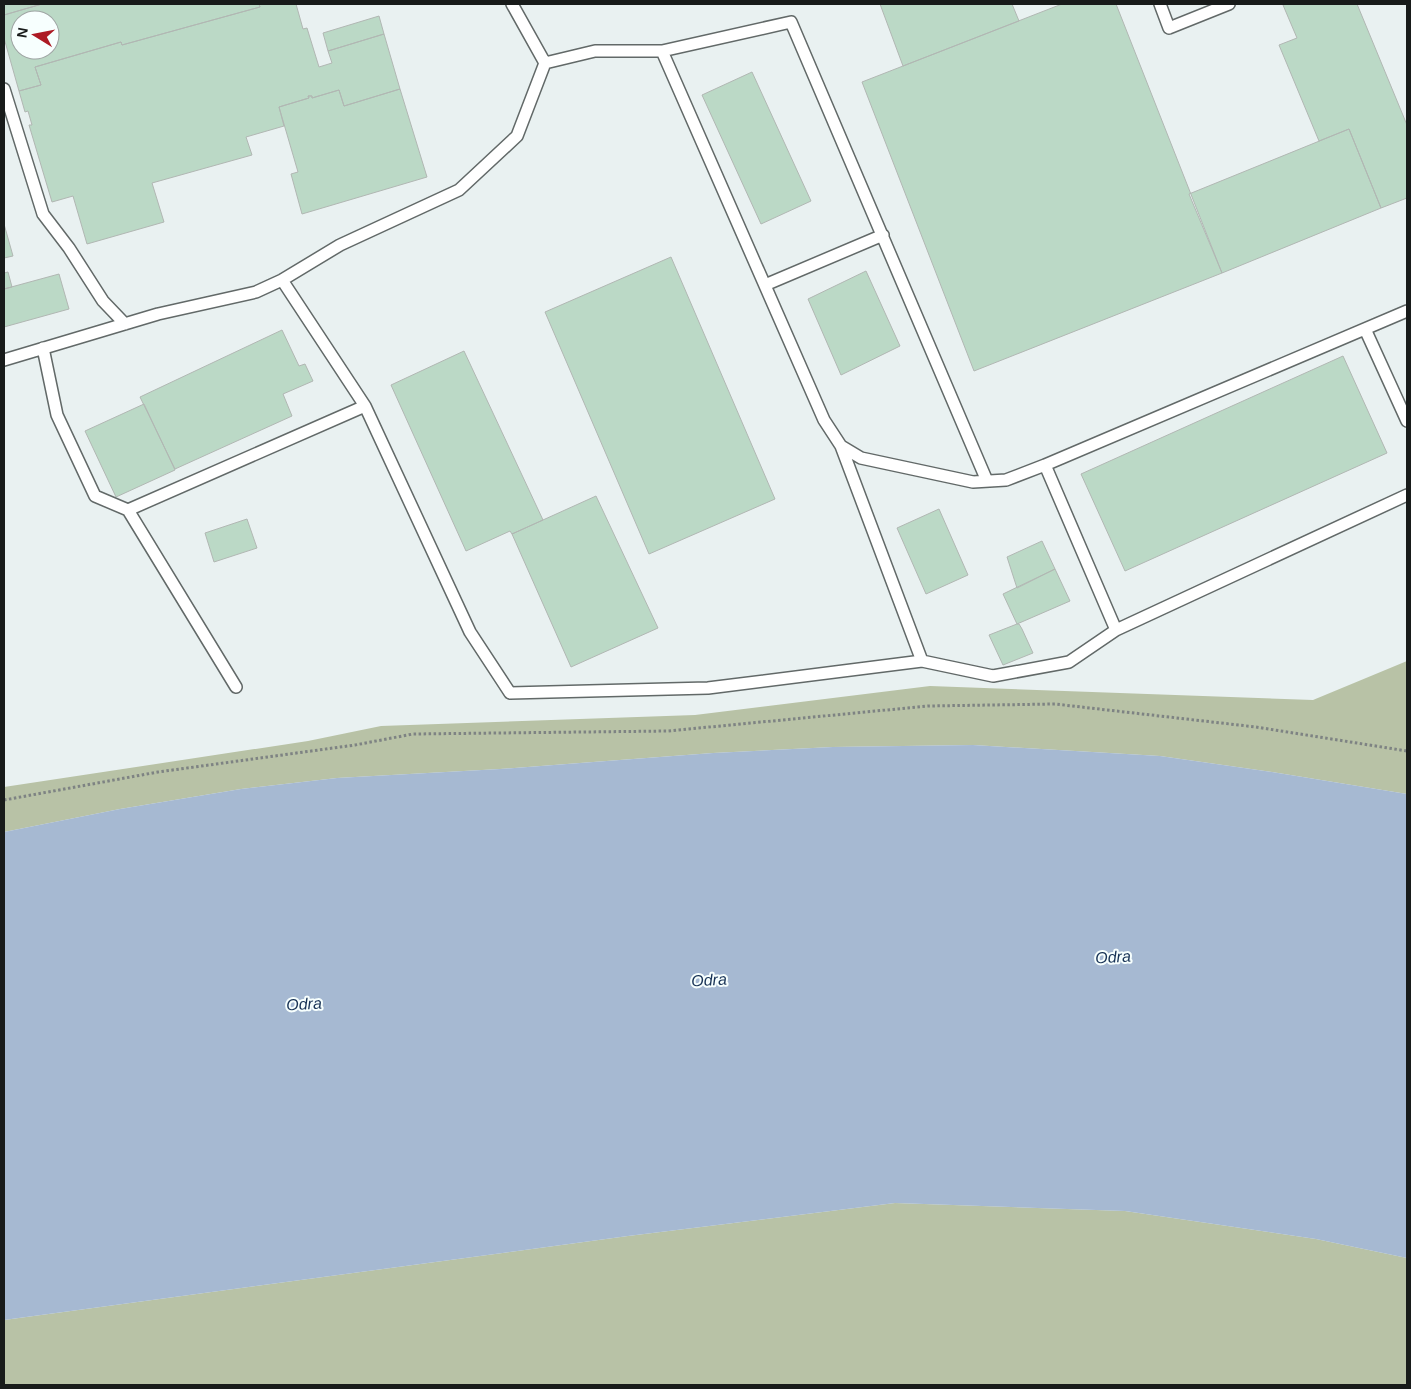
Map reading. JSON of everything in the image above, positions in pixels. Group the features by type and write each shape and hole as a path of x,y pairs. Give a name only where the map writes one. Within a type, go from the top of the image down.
{"lane":[{"path":"512,4 545,64"},
{"path":"1160,4 1169,28 1229,4"},
{"path":"545,64 596,51 662,50 790,22 987,481"},
{"path":"662,50 824,420 841,446 922,661"},
{"path":"4,360 158,314 256,292 282,280 340,245 459,190 516,136 545,64"},
{"path":"4,89 43,214 69,248 102,301 124,324"},
{"path":"765,285 883,235"},
{"path":"282,280 365,406 470,632 510,693 708,688 922,661 993,676 1070,662 1116,630 1407,495"},
{"path":"841,446 861,458 973,482 1006,480 1407,310"},
{"path":"1364,329 1407,421"},
{"path":"43,348 57,415 95,496 128,510 236,687"},
{"path":"128,510 365,406"},
{"path":"1044,465 1116,630"}],"path":[{"path":"4,800 158,772 355,745 413,734 668,731 928,706 1055,704 1256,727 1407,751"}],"green space":[{"path":"1407,661 1407,794 1160,756 973,745 833,747 337,778 241,789 120,809 4,832 4,787 308,741 381,726 695,715 930,686 1313,700"},
{"path":"895,1203 1125,1211 1316,1239 1407,1258 1407,1385 4,1385 4,1320 628,1236"}],"water":[{"name":"Odra","path":"973,745 1160,756 1407,794 1407,1258 1316,1239 1125,1211 895,1203 628,1236 4,1320 4,832 120,809 241,789 337,778 500,769 713,753 833,747"}],"building":[{"path":"4,4 42,4 21,10 10,10 10,13 4,15"},
{"path":"42,4 259,4 260,7 122,45 121,42 60,60 60,10 21,10"},
{"path":"259,4 296,4 303,29 307,28 319,67 332,63 328,51 384,34 400,89 344,106 339,90 312,98 312,96 308,96 309,98 279,107 284,126 246,137 252,155 152,183 164,222 87,244 73,196 52,202 29,125 32,125 28,111 25,112 19,91 41,85 35,67 121,42 122,45 260,7"},
{"path":"880,4 1012,4 1019,21 903,66"},
{"path":"1062,4 1116,4 1222,273 974,371 862,82"},
{"path":"1357,4 1407,125 1407,198 1381,208 1349,129 1319,141 1279,45 1297,38 1283,5"},
{"path":"10,13 10,59 4,38 4,15"},
{"path":"379,16 384,34 328,51 323,33"},
{"path":"10,60 59,60 35,67 41,85 19,91"},
{"path":"752,72 811,201 761,224 702,95"},
{"path":"400,89 427,177 302,214 291,174 298,172 279,107 309,98 308,96 312,96 312,98 339,90 344,106"},
{"path":"1349,129 1381,208 1222,273 1189,194"},
{"path":"4,224 13,256 4,258"},
{"path":"671,257 775,499 649,554 545,312"},
{"path":"866,271 900,346 841,375 808,299"},
{"path":"8,272 12,287 4,289 4,273"},
{"path":"59,274 69,309 4,327 4,289"},
{"path":"282,330 299,366 305,364 313,381 283,394 292,416 175,469 140,397"},
{"path":"464,351 543,520 512,534 510,531 466,551 391,385"},
{"path":"1343,356 1387,453 1125,571 1081,474"},
{"path":"144,404 175,470 116,497 85,431"},
{"path":"596,496 658,628 571,667 512,534"},
{"path":"939,509 968,575 926,594 897,528"},
{"path":"247,519 257,548 214,562 205,533"},
{"path":"1042,541 1055,569 1017,588 1007,557"},
{"path":"1055,569 1070,601 1017,624 1003,594"},
{"path":"1017,624 1022,629 1033,653 1003,665 989,635"}]}
